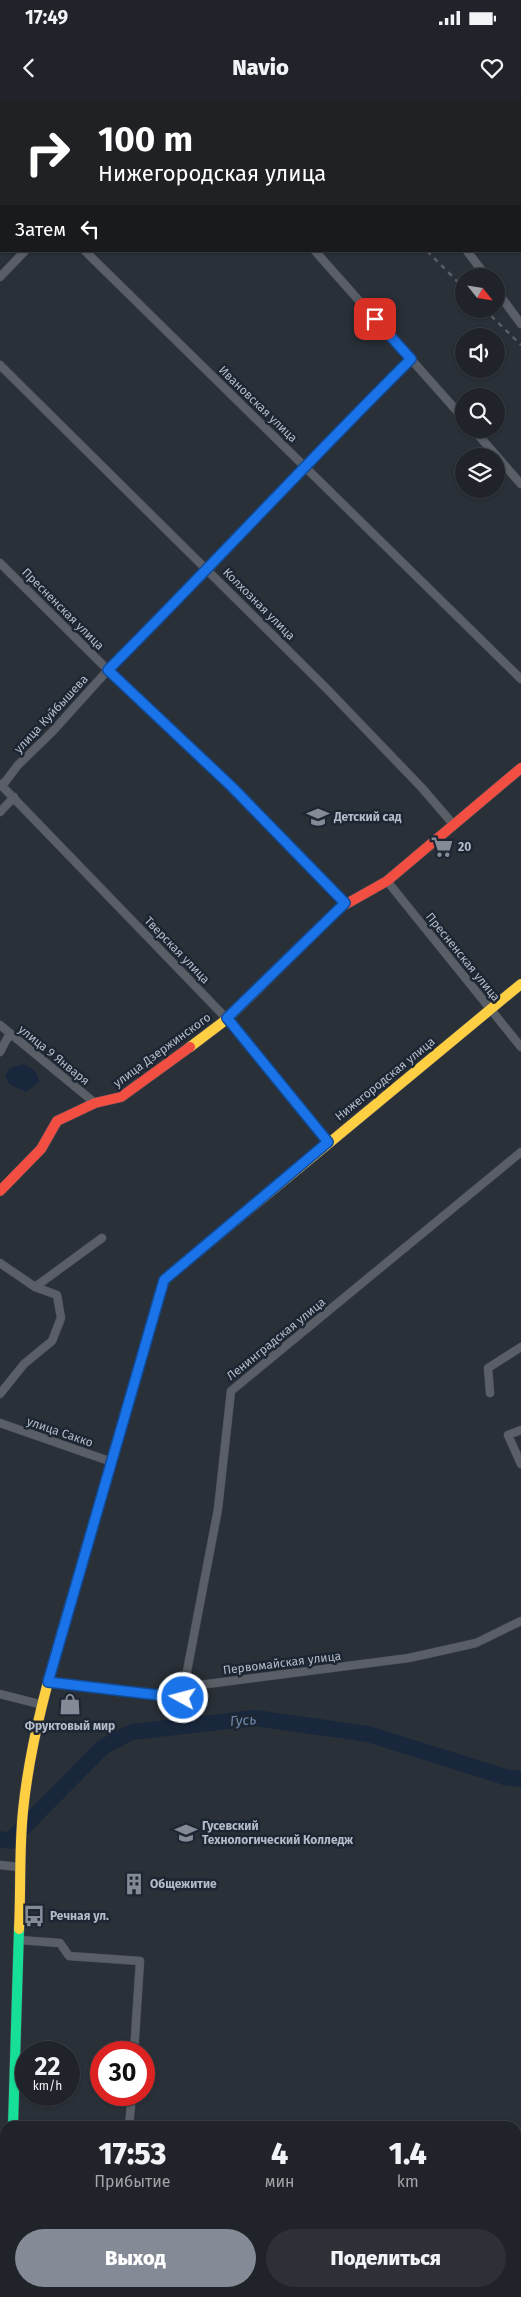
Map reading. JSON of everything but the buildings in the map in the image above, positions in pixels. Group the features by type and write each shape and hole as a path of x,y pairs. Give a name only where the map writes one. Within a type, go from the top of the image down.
{"main road":[{"name":"улица Дзержинского","path":"0,1191 41,1149 58,1121 95,1103 121,1097 227,1018 345,903 387,881 521,768"},
{"name":"Нижегородская улица","path":"13,2121 19,1940 19,1867 23,1809 48,1682 164,1280 328,1142 521,984"}],"street":[{"path":"0,277 24,252"},
{"name":"Ивановская улица","path":"86,252 521,679"},
{"path":"316,252 455,409"},
{"path":"468,252 480,268"},
{"path":"505,302 521,324"},
{"name":"улица Куйбышева","path":"1,785 108,670 208,570 304,466 411,359"},
{"name":"Колхозная улица","path":"0,364 326,688 422,788 453,824"},
{"path":"480,438 521,484"},
{"name":"Пресненская улица","path":"0,563 108,670 232,787 345,903"},
{"name":"Тверская улица","path":"1,785 227,1018 328,1142"},
{"path":"0,812 14,797"},
{"name":"Пресненская улица","path":"387,881 521,1046"},
{"name":"улица 9 Января","path":"0,1025 95,1103"},
{"path":"0,1052 10,1034"},
{"name":"Ленинградская улица","path":"184,1687 218,1509 231,1391 521,1152"},
{"path":"35,1288 102,1238"},
{"path":"0,1263 35,1288 57,1294 62,1318 52,1341 24,1364 0,1394"},
{"path":"490,1393 488,1368 521,1347"},
{"name":"улица Сакко","path":"0,1423 112,1462"},
{"path":"521,1430 508,1435 521,1464"},
{"name":"Первомайская улица","path":"48,1682 183,1698 184,1687 409,1658 476,1643 521,1621"},
{"path":"0,1694 42,1705"},
{"path":"0,1865 19,1867"},
{"path":"19,1940 60,1943 69,1956 140,1961 135,2041"},
{"path":"130,2121 131,2106"}],"water":[{"path":"23,1064 34,1070 39,1082 26,1092 9,1084 5,1076 10,1068"}],"waterway":[{"name":"Гусь","path":"0,1839 10,1841 103,1747 132,1732 255,1718 368,1734 505,1777 521,1779"}],"railway":[{"path":"428,252 455,279"},
{"path":"493,318 521,345"}],"traffic: fast":[{"path":"13,2121 19,1929"}],"traffic: slow":[{"path":"190,1047 227,1019 341,907"},
{"path":"235,1221 521,984"},
{"path":"19,1929 23,1811 32,1751 45,1692 78,1577"}],"traffic: jam":[{"path":"341,907 387,881 521,768"},
{"path":"0,1191 41,1149 57,1121 95,1103 121,1097 190,1047"},
{"path":"78,1577 164,1280 235,1221"}],"place":[{"name":"Детский сад","path":"318,817"},
{"name":"20","path":"442,847"},
{"name":"Фруктовый мир","path":"70,1704"},
{"name":"Гусевский Технологический Колледж","path":"186,1833"},
{"name":"Общежитие","path":"134,1884"},
{"name":"Речная ул.","path":"34,1916"}],"route":[{"path":"183,1698 48,1682 164,1280 328,1142 227,1018 345,903 232,787 108,670 208,570 304,466 411,359 375,319"}]}
